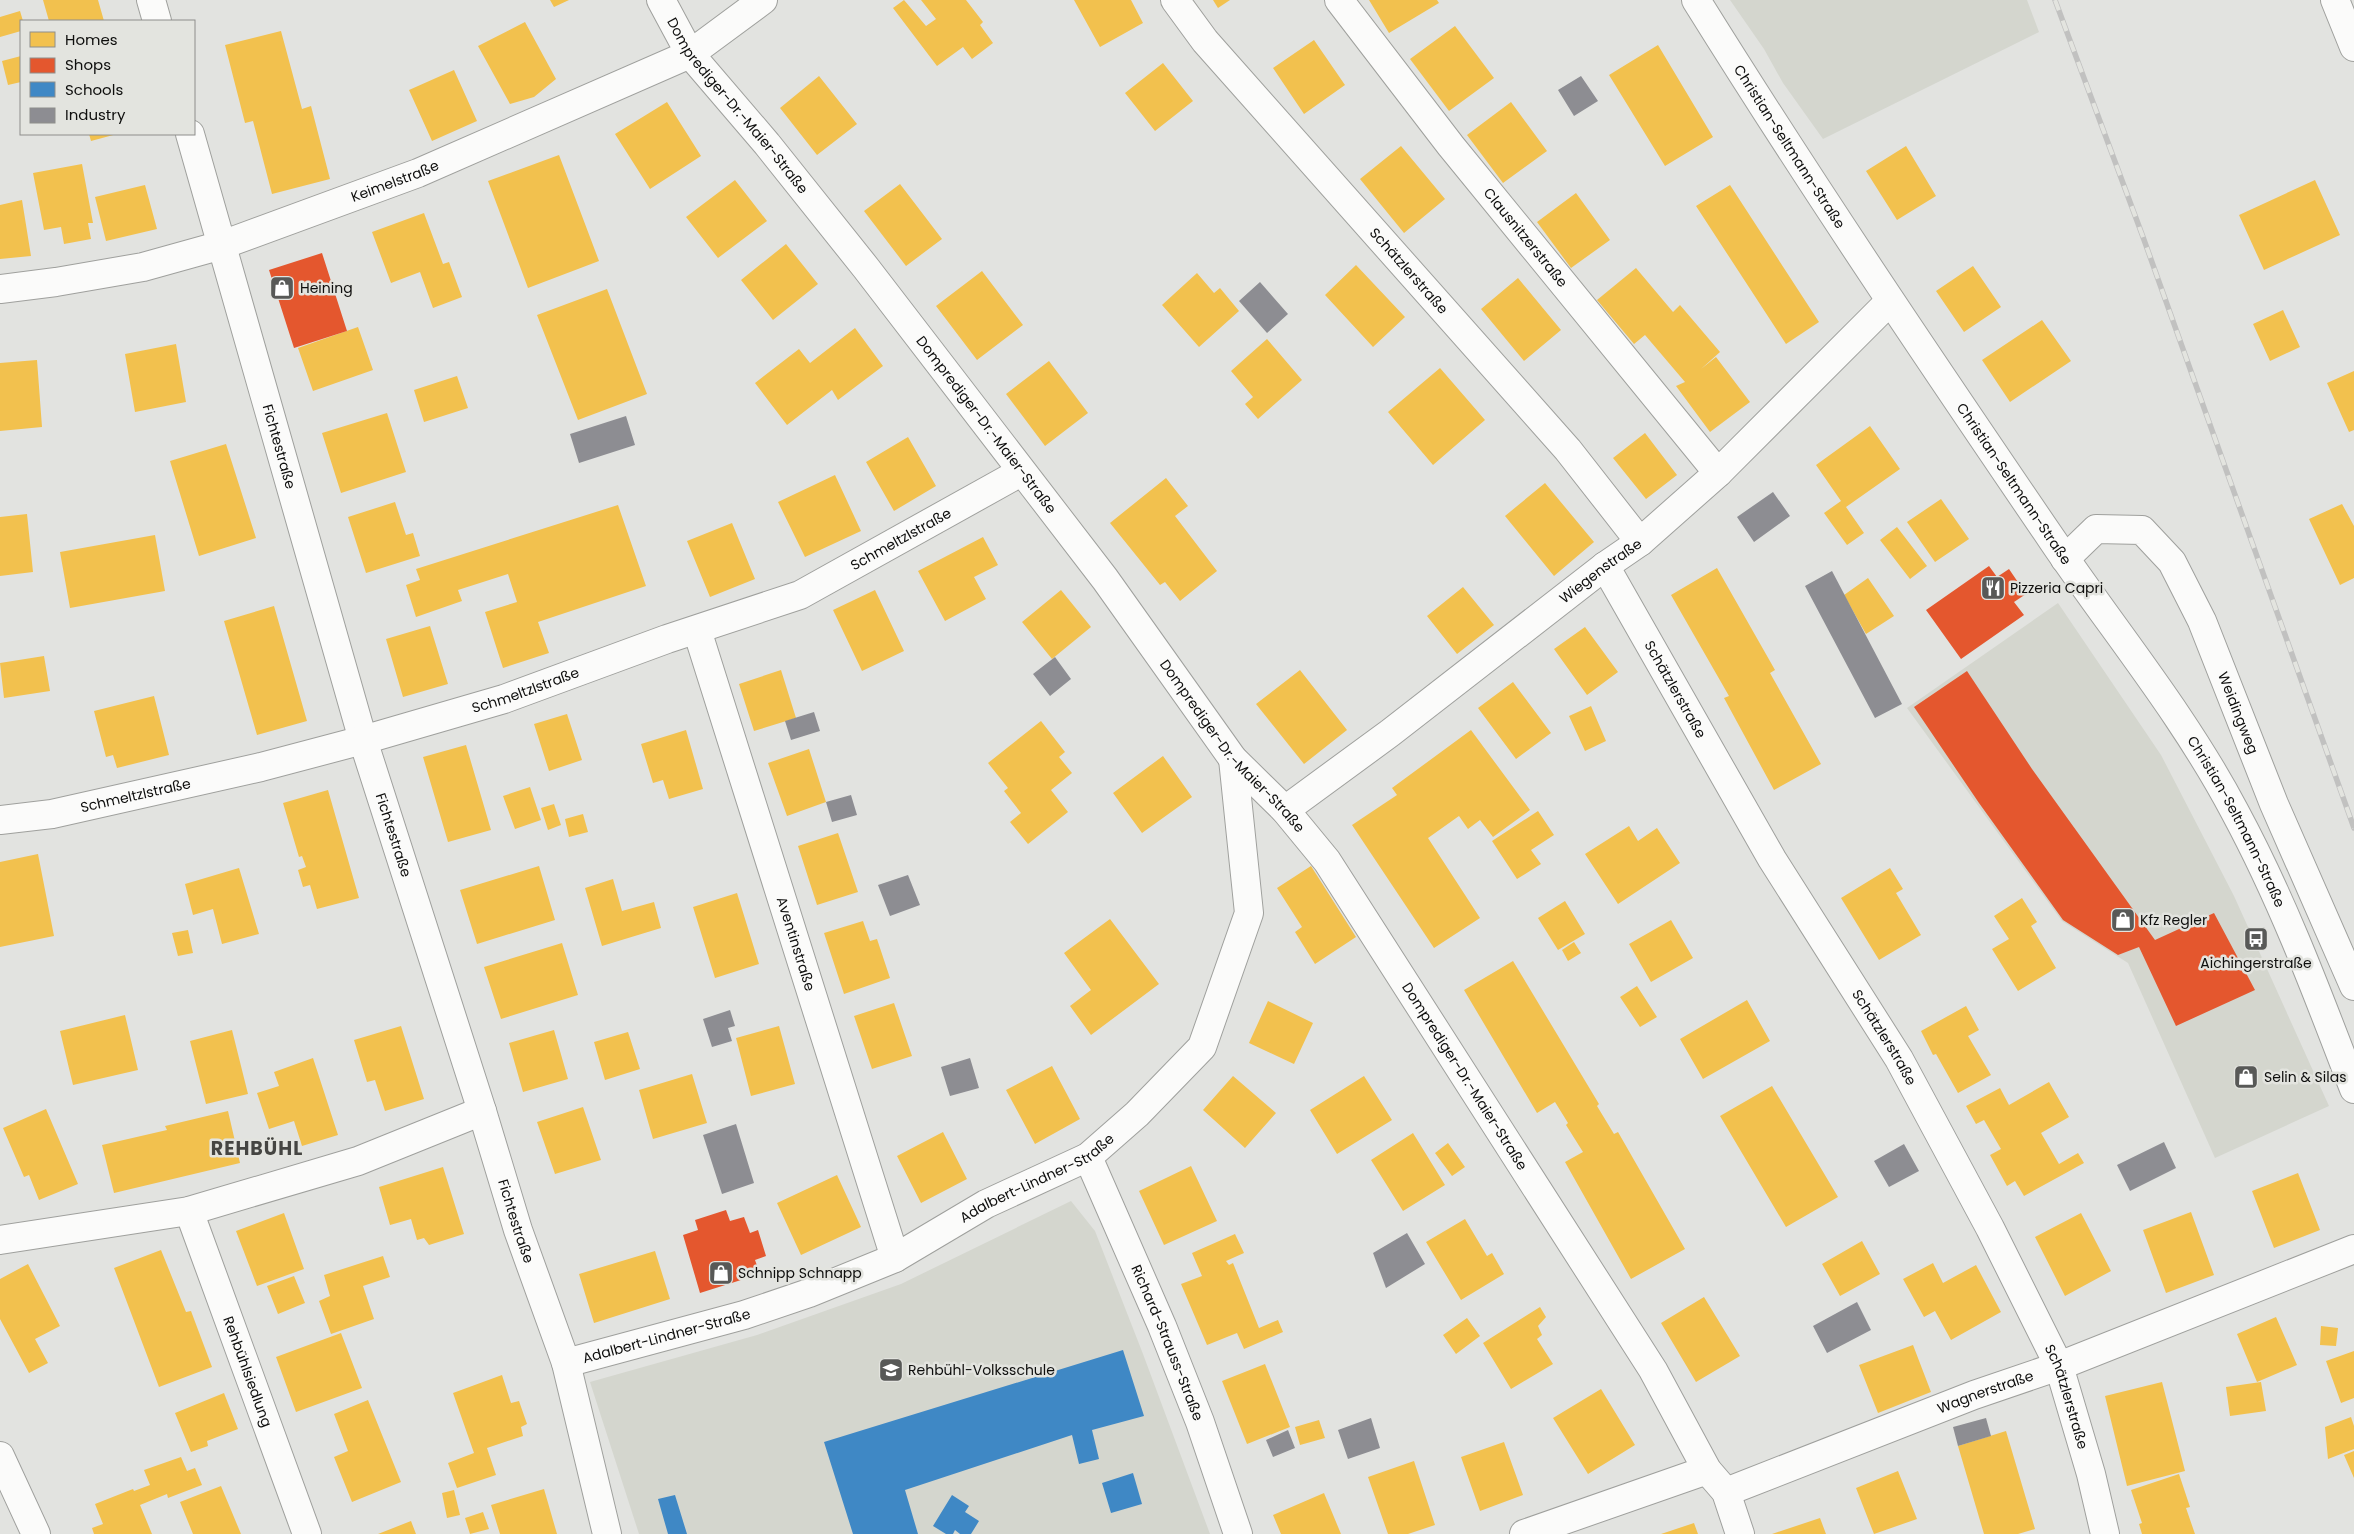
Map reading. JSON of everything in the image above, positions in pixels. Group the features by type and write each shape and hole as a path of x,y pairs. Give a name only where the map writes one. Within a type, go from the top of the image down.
{"street":[{"path":"151,0 157,20"},
{"name":"Domprediger-Dr.-Maier-Straße","path":"661,0 690,54 767,144 866,268 1020,472 1105,579 1233,759 1285,810 1326,862 1485,1105 1653,1370 1706,1470 1726,1492 1740,1534"},
{"name":"Keimelstraße","path":"0,289 56,282 143,267 222,245 418,173 690,54 763,0"},
{"name":"Schätzlerstraße","path":"1175,0 1205,41 1568,450 1640,542"},
{"name":"Clausnitzerstraße","path":"1339,0 1451,146 1718,473"},
{"name":"Christian-Seltmann-Straße","path":"1696,0 1890,301 2065,559 2168,701 2234,811 2292,928 2354,1089"},
{"path":"2335,0 2354,46"},
{"name":"Fichtestraße","path":"190,135 363,740 482,1111 518,1230 566,1363 606,1534"},
{"name":"Wiegenstraße","path":"1285,810 1390,733 1605,566 1640,542 1718,473 1890,301"},
{"name":"Schmeltzlstraße","path":"0,820 52,814 261,766 363,740 504,699 667,639 800,595 1020,472"},
{"name":"Weidingweg","path":"2065,559 2096,529 2142,530 2172,562 2202,621 2274,804 2354,986"},
{"name":"Schätzlerstraße","path":"1605,566 1772,859 1899,1059 1990,1228 2059,1366 2091,1474 2105,1534"},
{"name":"Aventinstraße","path":"697,630 895,1258"},
{"name":"Adalbert-Lindner-Straße","path":"566,1363 744,1315 809,1293 895,1258 986,1204 1088,1157 1137,1114 1202,1047 1249,913 1233,759"},
{"path":"0,1240 189,1211 358,1161 482,1111"},
{"name":"Richard-Strauss-Straße","path":"1088,1157 1162,1326 1200,1422 1238,1534"},
{"name":"Rehbühlsiedlung","path":"189,1211 307,1534"},
{"name":"Wagnerstraße","path":"1726,1492 1974,1395 2059,1366 2354,1249"},
{"path":"0,1456 36,1534"},
{"path":"1524,1534 1706,1470"}],"shaded area":[{"path":"1730,0 2027,0 2039,32 1823,139 1783,83 1764,49"},
{"path":"2058,603 2161,755 2234,896 2329,1106 2215,1158 2128,963 2062,921 1907,708"},
{"name":"Rehbühl-Volksschule","path":"1071,1201 1095,1231 1210,1534 639,1534 590,1382 757,1335 901,1284"}],"building: Homes":[{"path":"43,0 98,0 104,20 49,20"},
{"path":"550,0 569,0 554,7"},
{"path":"904,0 926,26 936,19 921,0 966,0 983,22 980,25 993,43 972,59 963,47 937,66 893,8"},
{"path":"1074,0 1131,0 1143,23 1100,47"},
{"path":"1213,0 1230,0 1218,8"},
{"path":"1369,0 1437,0 1439,3 1389,33"},
{"path":"20,11 23,20 20,20 20,31 0,37 0,17"},
{"path":"525,22 556,79 534,97 510,104 478,46"},
{"path":"1455,26 1494,78 1449,111 1410,59"},
{"path":"281,31 302,109 311,106 330,179 272,194 253,121 245,123 225,45"},
{"path":"1314,40 1345,85 1304,114 1273,68"},
{"path":"1658,45 1713,137 1665,166 1609,75"},
{"path":"20,56 20,82 8,85 2,61"},
{"path":"1163,63 1193,101 1155,131 1125,93"},
{"path":"454,70 477,121 432,141 409,90"},
{"path":"819,76 857,124 817,155 780,108"},
{"path":"667,102 701,156 650,189 615,134"},
{"path":"1511,102 1547,151 1503,183 1467,135"},
{"path":"89,135 113,135 91,141"},
{"path":"1401,146 1445,199 1404,233 1360,179"},
{"path":"1906,146 1936,196 1897,220 1866,171"},
{"path":"559,155 599,261 528,288 488,181"},
{"path":"82,164 93,223 88,223 91,239 64,244 61,227 44,230 33,173"},
{"path":"735,180 767,221 718,258 686,217"},
{"path":"2315,180 2340,235 2264,270 2239,215"},
{"path":"900,184 942,239 906,266 864,211"},
{"path":"145,185 157,229 106,241 95,197"},
{"path":"1730,185 1819,322 1786,344 1696,206"},
{"path":"1576,193 1610,240 1571,268 1537,222"},
{"path":"22,200 31,256 0,259 0,205"},
{"path":"424,213 443,264 449,262 462,297 433,308 420,272 391,283 372,232"},
{"path":"786,244 818,284 773,320 741,280"},
{"path":"1356,265 1405,317 1373,347 1325,295"},
{"path":"1973,266 2001,307 1964,332 1936,291"},
{"path":"1636,268 1673,312 1680,305 1720,352 1701,369 1716,357 1750,402 1710,432 1676,386 1685,382 1645,335 1634,344 1597,300"},
{"path":"982,271 1023,325 977,360 936,306"},
{"path":"1197,273 1214,293 1220,288 1239,311 1199,347 1162,305"},
{"path":"1518,278 1561,330 1524,361 1481,309"},
{"path":"607,289 647,394 578,420 537,315"},
{"path":"2283,310 2300,347 2270,361 2253,324"},
{"path":"2042,320 2071,361 2010,402 1982,360"},
{"path":"358,327 373,370 313,391 298,348"},
{"path":"855,328 883,366 838,400 832,390 787,425 755,383 799,349 810,363"},
{"path":"1267,339 1302,380 1258,419 1245,404 1253,397 1231,371"},
{"path":"176,344 186,402 135,412 125,354"},
{"path":"37,360 42,427 0,431 0,363"},
{"path":"1049,361 1088,413 1045,446 1006,394"},
{"path":"1440,368 1485,420 1433,465 1388,412"},
{"path":"2354,371 2354,430 2349,432 2327,383"},
{"path":"457,376 468,408 424,422 414,390"},
{"path":"387,413 406,472 341,493 322,433"},
{"path":"1870,426 1900,469 1846,507 1864,533 1847,545 1824,513 1841,501 1816,465"},
{"path":"1645,433 1677,475 1646,499 1613,458"},
{"path":"908,437 936,486 894,511 866,462"},
{"path":"226,444 256,538 199,556 170,461"},
{"path":"835,475 861,531 805,557 778,502"},
{"path":"1166,478 1188,506 1175,516 1217,571 1180,601 1165,582 1160,585 1110,523"},
{"path":"1545,483 1594,542 1554,576 1505,516"},
{"path":"1941,499 1969,539 1935,562 1907,522"},
{"path":"395,502 406,535 413,533 420,556 366,573 348,517"},
{"path":"2342,504 2354,526 2354,578 2340,585 2309,519"},
{"path":"618,505 646,586 538,622 549,653 503,668 485,612 517,602 508,574 458,590 462,601 416,617 406,585 420,580 416,569"},
{"path":"27,514 33,572 0,576 0,517"},
{"path":"732,523 755,579 710,597 687,541"},
{"path":"1897,527 1927,566 1910,579 1880,540"},
{"path":"155,535 165,591 70,608 60,552"},
{"path":"983,537 998,565 974,577 986,599 945,621 918,571"},
{"path":"1717,568 1775,670 1770,673 1821,764 1774,790 1724,698 1729,696 1671,595"},
{"path":"1868,578 1894,616 1866,634 1844,595"},
{"path":"1463,587 1494,625 1457,654 1427,616"},
{"path":"875,590 904,651 862,671 833,610"},
{"path":"1061,590 1091,627 1052,659 1022,622"},
{"path":"274,606 307,721 257,735 224,621"},
{"path":"430,626 448,684 403,697 386,639"},
{"path":"1585,627 1618,672 1587,695 1554,649"},
{"path":"44,656 50,691 4,698 0,663"},
{"path":"781,670 796,718 754,731 739,684"},
{"path":"1300,670 1347,730 1304,764 1256,704"},
{"path":"1513,682 1551,733 1516,759 1478,708"},
{"path":"154,696 169,755 117,768 113,755 106,757 94,711"},
{"path":"1591,706 1606,741 1585,751 1569,716"},
{"path":"567,714 582,760 549,771 534,724"},
{"path":"1041,721 1065,752 1059,757 1072,773 1051,790 1068,812 1028,844 1010,822 1021,813 1004,791 1008,788 988,763"},
{"path":"686,730 703,789 669,799 663,780 653,783 641,744"},
{"path":"1471,730 1530,810 1493,837 1480,820 1468,829 1459,816 1428,838 1480,918 1434,948 1352,825 1397,795 1392,788"},
{"path":"466,745 491,830 448,842 423,757"},
{"path":"809,749 826,802 787,816 768,763"},
{"path":"1163,756 1192,797 1142,833 1113,793"},
{"path":"530,787 541,820 515,829 503,796"},
{"path":"328,790 359,898 317,909 310,885 303,887 298,870 306,867 302,856 299,857 283,803"},
{"path":"554,804 561,825 548,830 541,808"},
{"path":"1538,811 1554,835 1531,850 1541,864 1517,879 1492,841"},
{"path":"583,814 588,832 569,837 565,819"},
{"path":"1629,826 1638,841 1657,828 1680,863 1618,904 1585,854"},
{"path":"838,833 858,892 817,905 798,846"},
{"path":"38,854 54,936 0,947 0,862"},
{"path":"539,866 555,920 477,944 460,890"},
{"path":"1311,866 1356,937 1315,964 1295,932 1302,927 1277,888"},
{"path":"239,868 259,934 222,944 213,909 193,915 185,884"},
{"path":"1890,868 1903,889 1896,893 1921,935 1879,960 1841,898"},
{"path":"613,879 622,911 654,902 661,928 602,946 585,888"},
{"path":"737,893 759,964 715,978 693,907"},
{"path":"2022,898 2037,922 2031,926 2056,968 2018,991 1992,949 2009,939 1994,916"},
{"path":"1565,901 1585,934 1558,950 1538,918"},
{"path":"1110,919 1159,984 1091,1035 1070,1006 1091,990 1064,953"},
{"path":"1671,920 1693,958 1651,982 1629,944"},
{"path":"863,921 870,941 877,939 890,978 844,994 824,933"},
{"path":"188,930 193,953 178,956 172,933"},
{"path":"1574,942 1581,953 1568,961 1562,950"},
{"path":"562,943 578,995 501,1019 484,967"},
{"path":"1513,961 1599,1104 1597,1106 1614,1134 1618,1132 1685,1249 1631,1279 1565,1162 1583,1152 1566,1125 1568,1123 1555,1102 1537,1113 1464,990"},
{"path":"1637,986 1657,1017 1640,1027 1620,997"},
{"path":"1747,1000 1770,1041 1703,1079 1680,1039"},
{"path":"1268,1001 1313,1023 1294,1064 1249,1043"},
{"path":"894,1003 912,1056 872,1069 854,1016"},
{"path":"1966,1006 1979,1030 1968,1036 1991,1075 1958,1093 1936,1054 1933,1055 1921,1031"},
{"path":"125,1015 138,1070 73,1085 60,1031"},
{"path":"401,1026 424,1099 385,1111 375,1080 367,1082 354,1040"},
{"path":"779,1026 795,1084 751,1096 736,1038"},
{"path":"232,1030 248,1094 206,1104 190,1041"},
{"path":"554,1030 568,1079 523,1092 509,1043"},
{"path":"628,1032 640,1069 605,1080 594,1042"},
{"path":"313,1058 338,1135 302,1146 294,1121 269,1129 257,1093 279,1086 274,1072"},
{"path":"1052,1066 1080,1119 1035,1144 1006,1090"},
{"path":"692,1074 707,1123 653,1139 639,1090"},
{"path":"1233,1076 1276,1113 1245,1148 1203,1110"},
{"path":"1364,1076 1392,1120 1337,1154 1310,1110"},
{"path":"2049,1082 2069,1117 2041,1133 2059,1164 2078,1153 2084,1163 2024,1196 2015,1181 2007,1186 1990,1155 2001,1149 1984,1120 1976,1124 1966,1106 2000,1088 2009,1105"},
{"path":"1772,1086 1838,1197 1786,1227 1720,1116"},
{"path":"583,1107 601,1160 555,1174 537,1122"},
{"path":"46,1109 78,1184 39,1200 29,1175 24,1177 3,1128"},
{"path":"228,1111 240,1163 114,1193 102,1145 167,1130 165,1126"},
{"path":"943,1132 967,1179 921,1203 897,1156"},
{"path":"1413,1133 1445,1185 1403,1211 1371,1160"},
{"path":"1448,1143 1465,1167 1452,1176 1435,1153"},
{"path":"1191,1166 1217,1221 1164,1245 1139,1191"},
{"path":"443,1167 464,1234 429,1245 424,1238 417,1240 411,1219 390,1225 379,1187"},
{"path":"2298,1173 2320,1230 2274,1248 2252,1191"},
{"path":"837,1175 861,1227 801,1255 777,1203"},
{"path":"2191,1212 2214,1275 2166,1293 2143,1230"},
{"path":"284,1213 304,1269 257,1286 236,1231"},
{"path":"2081,1213 2111,1271 2065,1296 2035,1237"},
{"path":"1465,1219 1487,1256 1492,1253 1504,1274 1461,1300 1426,1242"},
{"path":"1235,1234 1244,1253 1226,1261 1229,1265 1233,1263 1259,1328 1278,1320 1283,1332 1244,1349 1237,1333 1207,1345 1181,1284 1202,1276 1192,1253"},
{"path":"1862,1241 1880,1274 1840,1296 1822,1264"},
{"path":"161,1250 186,1312 191,1311 212,1367 159,1387 114,1268"},
{"path":"655,1251 670,1299 594,1323 579,1274"},
{"path":"383,1256 390,1277 363,1286 374,1319 331,1334 319,1301 330,1296 324,1275"},
{"path":"1933,1263 1943,1283 1976,1265 2001,1312 1951,1340 1935,1311 1924,1317 1903,1279"},
{"path":"28,1264 60,1326 35,1339 48,1363 29,1373 0,1319 0,1279"},
{"path":"294,1276 305,1303 278,1314 267,1286"},
{"path":"1704,1297 1740,1356 1696,1382 1661,1323"},
{"path":"1540,1307 1546,1317 1538,1326 1542,1335 1537,1339 1553,1364 1511,1389 1483,1343"},
{"path":"2276,1317 2297,1365 2257,1382 2237,1334"},
{"path":"1467,1318 1480,1336 1456,1354 1443,1335"},
{"path":"2321,1326 2338,1328 2336,1346 2320,1345"},
{"path":"341,1333 362,1388 296,1412 276,1357"},
{"path":"1913,1345 1931,1392 1878,1413 1859,1365"},
{"path":"2354,1351 2354,1398 2341,1403 2326,1361"},
{"path":"1265,1364 1290,1427 1247,1444 1222,1381"},
{"path":"502,1375 511,1403 519,1401 527,1424 521,1427 523,1436 487,1448 496,1475 457,1488 448,1463 474,1453 453,1393"},
{"path":"2162,1382 2185,1471 2127,1486 2105,1396"},
{"path":"2261,1382 2266,1411 2230,1416 2226,1387"},
{"path":"1601,1389 1635,1445 1588,1474 1553,1418"},
{"path":"224,1393 238,1429 207,1441 208,1446 191,1452 175,1413"},
{"path":"368,1400 401,1482 352,1502 334,1457 348,1451 334,1414"},
{"path":"2351,1417 2354,1426 2354,1449 2328,1459 2325,1427"},
{"path":"1319,1420 1325,1438 1300,1445 1295,1427"},
{"path":"2006,1431 2035,1529 2018,1534 1984,1534 1958,1446"},
{"path":"1504,1442 1523,1495 1480,1511 1461,1457"},
{"path":"2354,1451 2354,1478 2344,1455"},
{"path":"181,1457 187,1471 195,1468 202,1485 168,1498 167,1494 140,1505 152,1534 94,1534 92,1528 103,1524 95,1504 133,1489 134,1491 150,1485 144,1470"},
{"path":"1414,1461 1435,1525 1408,1534 1388,1534 1368,1477"},
{"path":"1898,1471 1917,1519 1874,1534 1856,1488"},
{"path":"2179,1474 2190,1507 2186,1508 2195,1534 2142,1534 2139,1524 2142,1523 2131,1490"},
{"path":"221,1486 241,1534 193,1534 180,1502"},
{"path":"544,1489 557,1534 500,1534 491,1505"},
{"path":"454,1490 460,1515 447,1518 442,1493"},
{"path":"1324,1493 1341,1534 1281,1534 1273,1515"},
{"path":"483,1512 489,1529 470,1534 465,1518"},
{"path":"1820,1518 1826,1534 1772,1534"},
{"path":"411,1521 416,1534 378,1534"},
{"path":"1694,1523 1698,1534 1661,1534"}],"building: Shops":[{"path":"322,253 347,331 294,348 269,270"},
{"path":"1989,566 1997,577 2009,569 2026,594 2014,602 2024,615 1961,659 1926,610"},
{"path":"1967,671 2032,769 2155,940 2214,913 2255,990 2176,1026 2139,947 2118,955 2063,920 1979,803 1914,707"},
{"path":"726,1210 730,1221 744,1217 750,1233 758,1230 766,1256 755,1260 760,1274 700,1293 683,1235 698,1230 695,1220"}],"building: Schools":[{"path":"1123,1350 1144,1416 1092,1430 1099,1459 1079,1464 1072,1435 905,1490 918,1534 853,1534 824,1442"},
{"path":"1133,1473 1142,1504 1111,1513 1102,1483"},
{"path":"675,1495 687,1534 668,1534 658,1499"},
{"path":"952,1495 969,1506 965,1512 979,1521 971,1534 960,1534 955,1530 953,1534 946,1534 933,1526"}],"building: Industry":[{"path":"1581,76 1598,101 1574,116 1558,90"},
{"path":"1260,282 1288,314 1267,333 1239,301"},
{"path":"626,416 635,445 579,463 570,434"},
{"path":"1773,492 1790,516 1754,542 1737,517"},
{"path":"1832,571 1902,704 1875,718 1805,586"},
{"path":"1055,657 1071,679 1050,696 1033,674"},
{"path":"814,712 820,731 791,740 785,721"},
{"path":"851,795 857,815 832,822 826,802"},
{"path":"908,875 920,905 890,916 878,885"},
{"path":"730,1010 735,1026 728,1028 732,1041 712,1047 703,1019"},
{"path":"970,1058 979,1088 950,1096 941,1067"},
{"path":"736,1124 754,1183 722,1194 703,1135"},
{"path":"2164,1142 2176,1168 2130,1191 2117,1165"},
{"path":"1904,1144 1919,1171 1889,1187 1874,1161"},
{"path":"1407,1233 1425,1264 1386,1288 1373,1253"},
{"path":"1857,1302 1871,1330 1827,1353 1813,1326"},
{"path":"1371,1418 1380,1448 1348,1459 1338,1430"},
{"path":"1986,1418 1991,1436 1958,1446 1953,1427"},
{"path":"1288,1430 1295,1448 1273,1457 1266,1440"}],"railway":[{"path":"2055,0 2143,237 2354,828"}],"place":[{"name":"Heining","path":"282,288"},
{"name":"Pizzeria Capri","path":"1993,588"},
{"name":"Kfz Regler","path":"2123,920"},
{"name":"Aichingerstraße","path":"2256,939"},
{"name":"Selin & Silas","path":"2246,1077"},
{"name":"Schnipp Schnapp","path":"721,1273"},
{"name":"Rehbühl-Volksschule","path":"891,1370"}],"district":[{"name":"REHBÜHL","path":"257,1148"}]}
